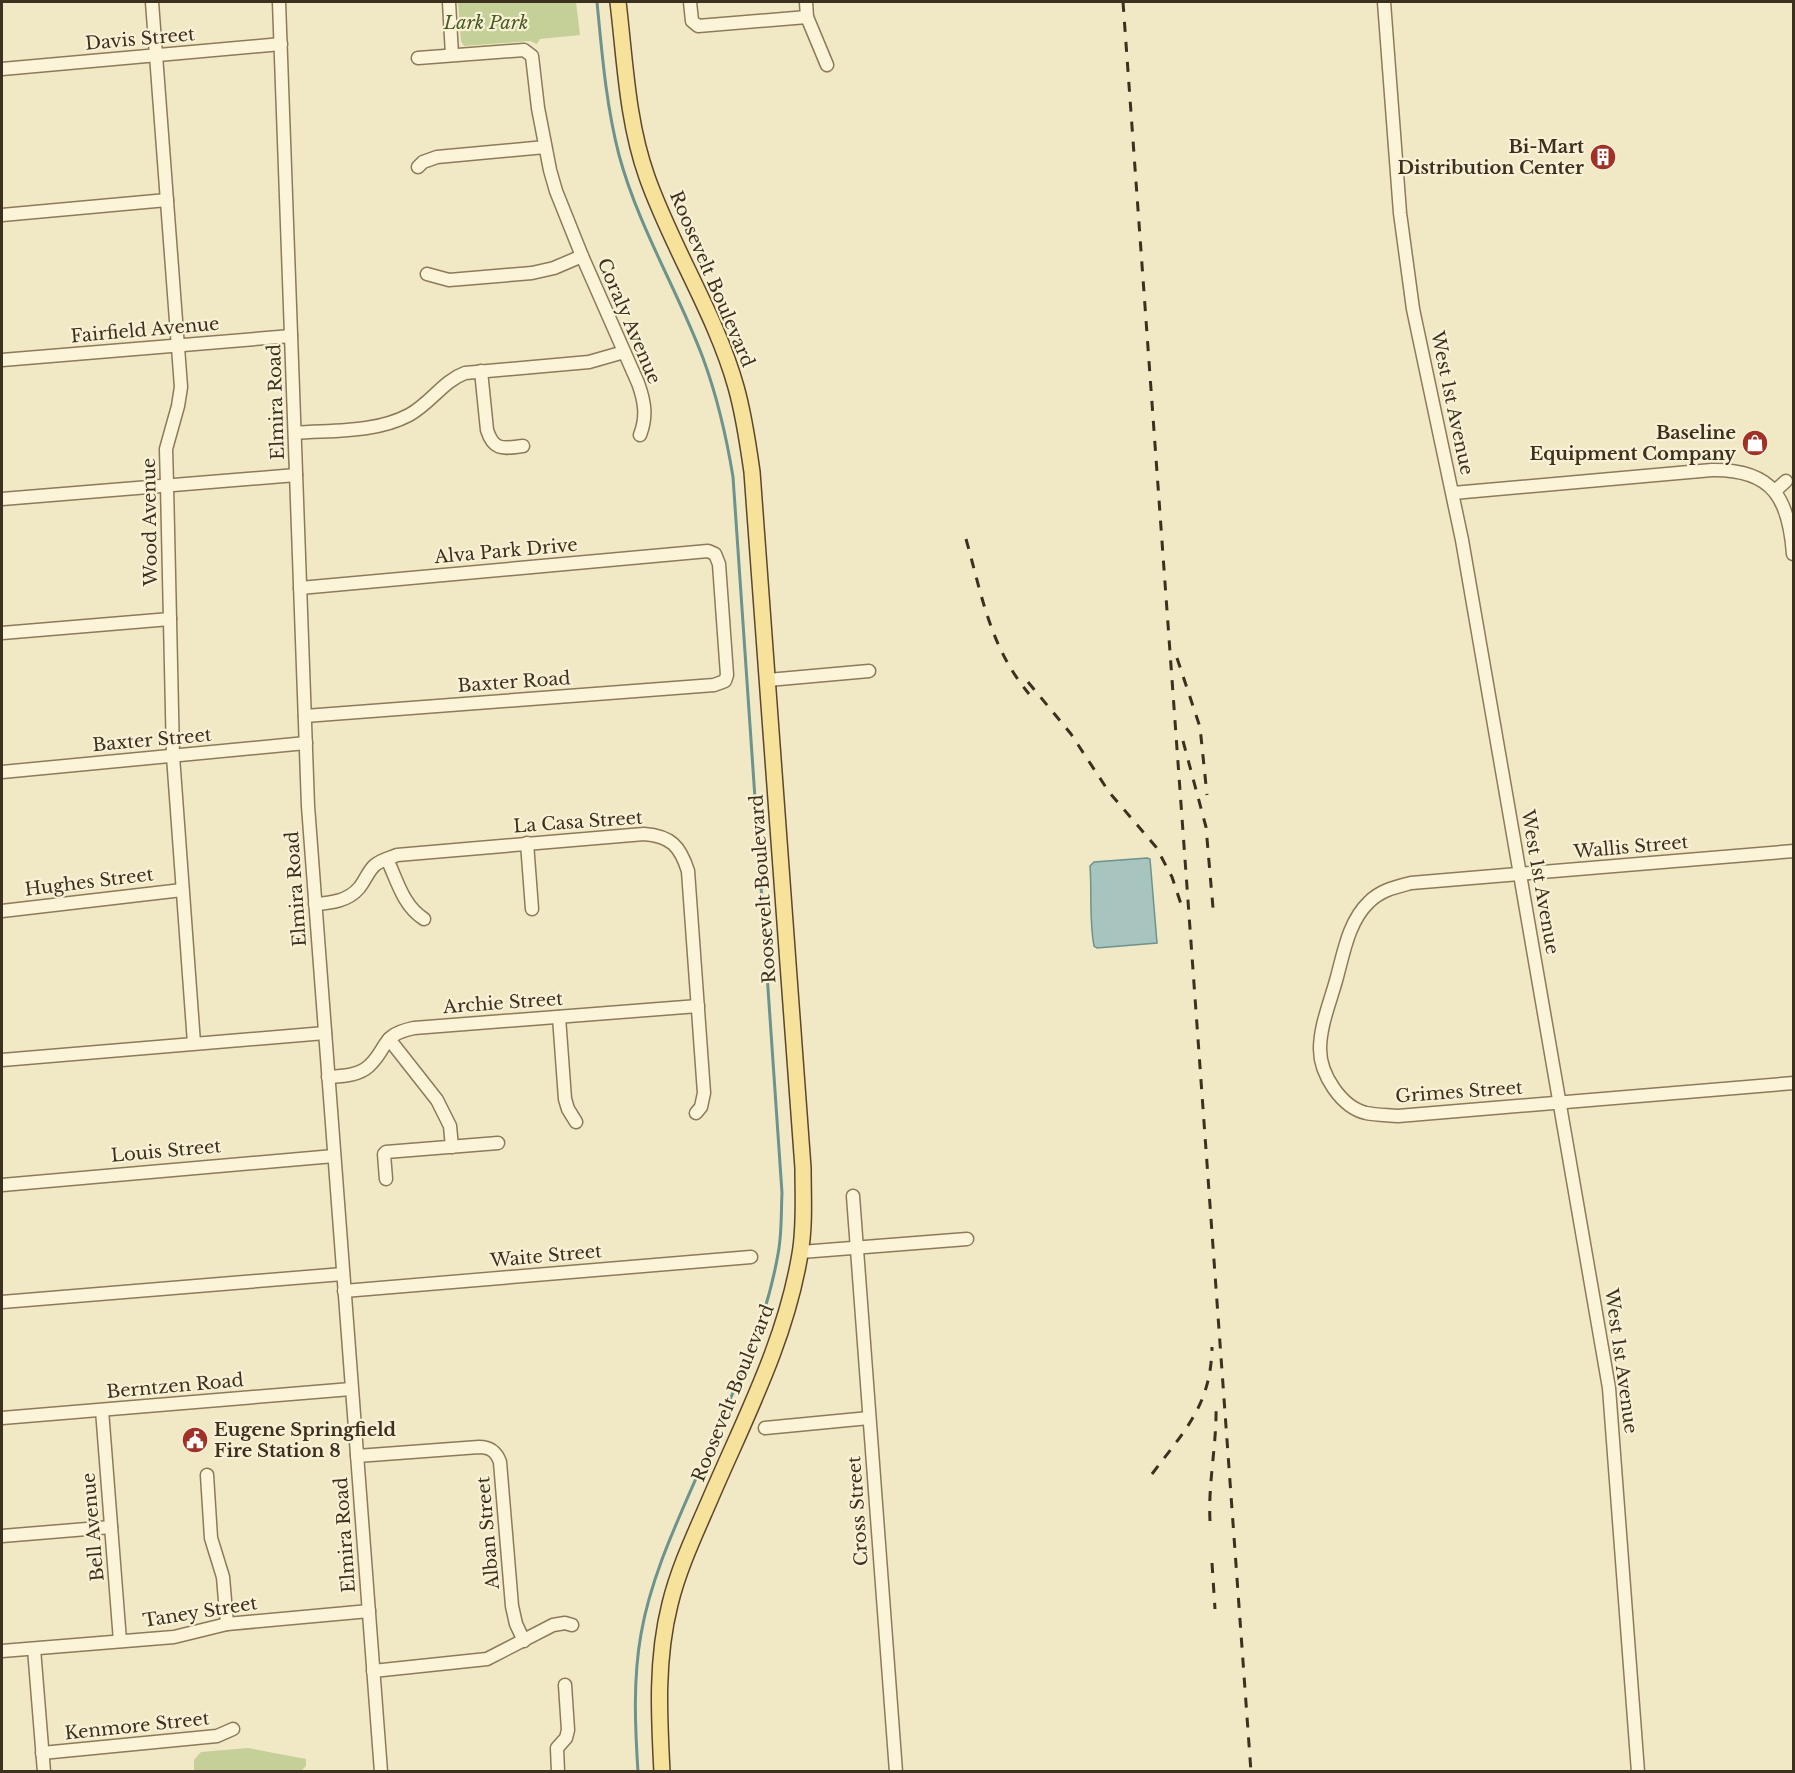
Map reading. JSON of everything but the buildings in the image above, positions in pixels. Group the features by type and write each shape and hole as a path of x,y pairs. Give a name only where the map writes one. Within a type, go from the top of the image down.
{"main road":[{"name":"Roosevelt Boulevard","path":"618,2 628,94 635,134 646,175 719,341 736,386 752,472 803,1168 804,1210 801,1252 789,1306 775,1350 684,1561 670,1602 659,1672 662,1772"}],"street":[{"name":"Wood Avenue","path":"152,2 181,387 166,449 173,756 194,1043"},
{"name":"Elmira Road","path":"279,2 308,806 381,1772"},
{"path":"418,58 452,55 449,2"},
{"path":"690,2 692,21 698,26 807,16"},
{"path":"806,2 807,16 827,65"},
{"name":"West 1st Avenue","path":"1384,2 1406,262 1413,309 1453,493 1611,1405 1638,1772"},
{"name":"Davis Street","path":"2,69 281,44"},
{"name":"Coraly Avenue","path":"452,55 524,50 529,52 534,62 538,108 545,147 560,202 643,398 646,412 640,435"},
{"path":"418,167 423,162 437,157 545,147"},
{"path":"2,215 167,200"},
{"name":"Coraly Avenue","path":"427,274 448,280 532,273 554,268 582,256"},
{"name":"Fairfield Avenue","path":"2,360 291,336"},
{"path":"294,433 369,427 390,423 427,404 454,377 465,373 589,362 624,352"},
{"path":"481,371 487,430 490,438 495,446 502,448 523,446"},
{"path":"1453,493 1722,470 1751,476 1775,491 1783,502 1788,518 1793,554"},
{"path":"2,499 296,475"},
{"path":"1775,491 1786,481"},
{"name":"Alva Park Drive","path":"300,588 703,551 715,554 718,559 728,675 725,681"},
{"path":"2,633 170,619"},
{"path":"768,680 868,671"},
{"name":"Baxter Road","path":"305,716 714,685 725,681"},
{"name":"Baxter Street","path":"2,772 306,743"},
{"name":"La Casa Street","path":"315,904 333,903 351,895 378,863 407,853 644,834 657,835 668,840 683,856 688,871 704,1093 701,1107 696,1113"},
{"path":"527,843 532,909"},
{"name":"Wallis Street","path":"1369,902 1382,892 1411,883 1794,851"},
{"path":"387,859 406,902 424,919"},
{"name":"Hughes Street","path":"2,911 182,890"},
{"name":"Grimes Street","path":"1369,902 1354,922 1348,938 1323,1031 1320,1051 1324,1070 1335,1090 1349,1105 1364,1113 1398,1116 1794,1083"},
{"name":"Archie Street","path":"389,1039 414,1028 698,1006"},
{"path":"559,1017 565,1099 576,1122"},
{"path":"2,1060 325,1033"},
{"path":"328,1077 349,1075 369,1066 389,1039 432,1093 450,1126 452,1147"},
{"path":"386,1179 384,1154 386,1152 498,1143"},
{"name":"Louis Street","path":"2,1185 334,1156"},
{"name":"Cross Street","path":"853,1196 896,1772"},
{"path":"801,1252 967,1239"},
{"name":"Waite Street","path":"344,1291 751,1257"},
{"path":"2,1302 343,1274"},
{"name":"Berntzen Road","path":"2,1418 351,1389"},
{"name":"Bell Avenue","path":"102,1410 120,1641"},
{"path":"765,1428 869,1418"},
{"name":"Alban Street","path":"357,1456 479,1447 488,1447 495,1452 500,1462 512,1606 516,1624 524,1641"},
{"path":"207,1475 212,1538 223,1577 226,1624"},
{"path":"2,1536 111,1527"},
{"name":"Taney Street","path":"2,1651 182,1636 226,1624 369,1611"},
{"path":"373,1671 487,1659 553,1625 564,1623 573,1625"},
{"path":"34,1648 44,1772"},
{"path":"558,1772 557,1748 566,1738 568,1730 565,1685"},
{"name":"Kenmore Street","path":"42,1753 217,1736 233,1729"}],"green space":[{"name":"Lark Park","path":"458,2 576,2 580,35 540,39 537,44 530,41 464,46 461,41"},
{"path":"248,1748 306,1759 306,1766 301,1771 194,1771 194,1760 201,1752"}],"water":[{"path":"1150,859 1157,943 1097,948 1094,946 1092,926 1090,866 1094,862"}],"waterway":[{"path":"597,2 608,98 619,155 636,207 703,358 721,417 733,477 782,1193 781,1231 774,1273 751,1349 728,1404"},
{"path":"638,1772 636,1685 641,1634 652,1587 660,1565 707,1453"}],"railway":[{"path":"1123,2 1251,1772"},
{"path":"966,539 996,639 1005,658 1029,694"},
{"path":"1177,658 1200,727 1207,795"},
{"path":"1028,682 1071,734 1109,792 1156,847 1172,877 1182,907"},
{"path":"1183,741 1206,827 1213,908"},
{"path":"1152,1474 1194,1416 1207,1385 1212,1347"},
{"path":"1210,1521 1216,1405"},
{"path":"1212,1563 1215,1609"}],"place":[{"name":"Bi-Mart Distribution Center","path":"1603,157"},
{"name":"Baseline Equipment Company","path":"1755,443"},
{"name":"Eugene Springfield Fire Station 8","path":"195,1440"}]}
